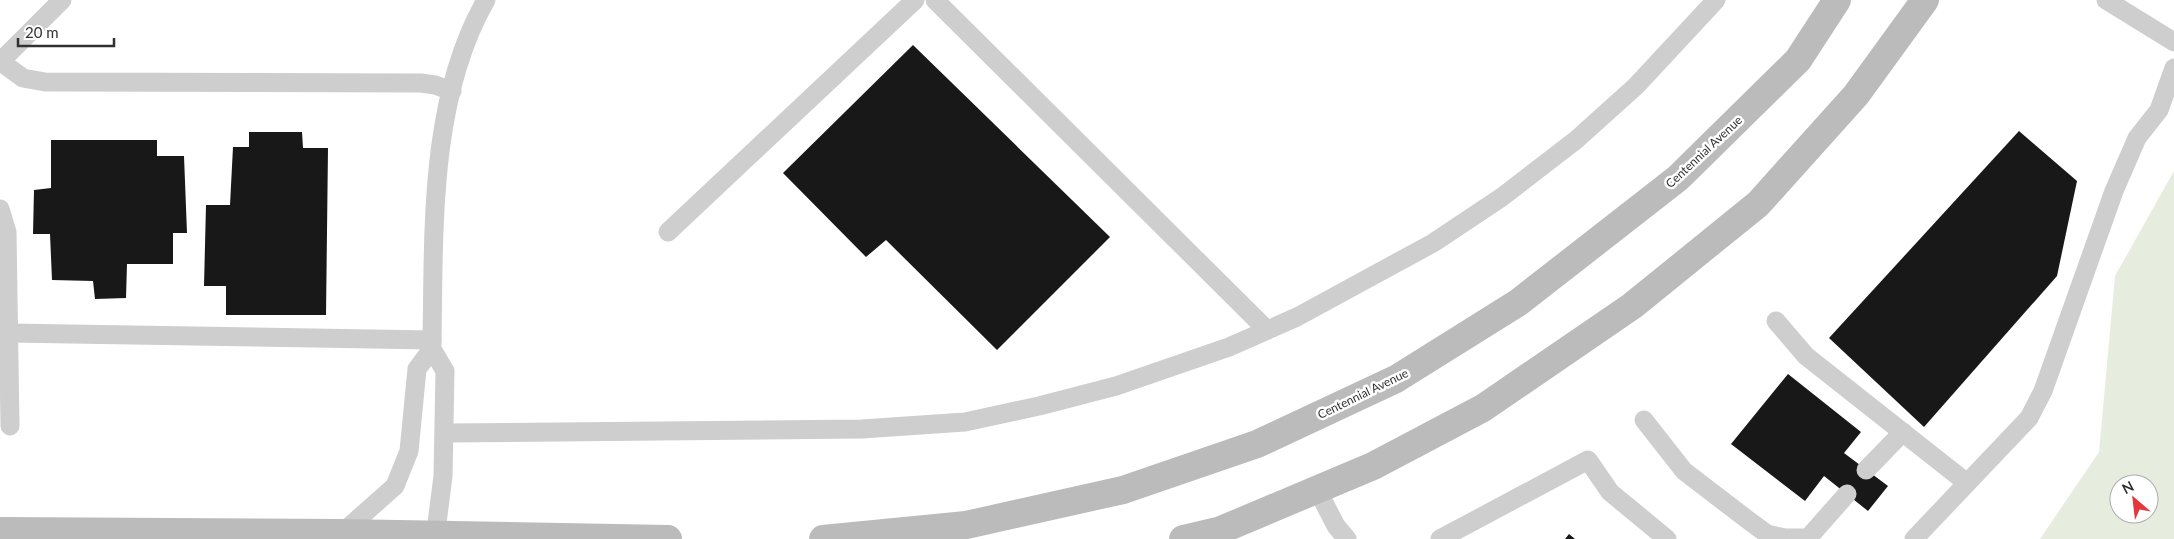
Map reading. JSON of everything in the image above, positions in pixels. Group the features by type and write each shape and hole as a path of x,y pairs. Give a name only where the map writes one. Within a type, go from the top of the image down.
{"main road":[{"name":"Centennial Avenue","path":"823,539 966,525 1123,490 1257,444 1396,380 1519,302 1678,178 1798,60 1837,0"},
{"path":"1183,539 1221,530 1373,466 1483,408 1632,306 1758,204 1856,95 1925,0"},
{"path":"0,531 342,533 435,537 668,539"}],"lane":[{"path":"62,0 0,62 23,78 45,82 421,83 435,84 452,91"},
{"path":"435,537 443,476 445,371 432,345 435,188 452,91 474,21 486,0"},
{"path":"668,232 915,0"},
{"path":"935,0 1268,330"},
{"path":"445,433 862,429 965,422 1039,406 1116,386 1228,347 1297,317 1432,243 1502,197 1576,140 1636,86 1716,0"},
{"path":"2106,0 2174,42"},
{"path":"1914,539 2029,418 2043,391 2114,191 2137,138 2159,110 2174,68"},
{"path":"0,210 7,232 10,426"},
{"path":"1776,322 1806,356 1967,483"},
{"path":"9,333 432,345"},
{"path":"342,533 395,486 409,451 417,369 432,345"},
{"path":"1644,420 1684,471 1767,534 1785,538 1808,538 1847,494"},
{"path":"1866,470 1903,432"},
{"path":"1440,539 1588,460 1610,492 1667,539"},
{"path":"1318,489 1336,526 1347,539"}],"shaded area":[{"path":"2174,171 2174,539 2040,539 2099,452 2115,276"}],"building":[{"path":"913,45 1110,237 997,350 886,240 866,257 783,173"},
{"path":"2019,131 2077,181 2057,276 1924,427 1829,338"},
{"path":"249,132 302,132 303,148 328,148 326,315 226,315 226,286 204,286 206,205 230,205 233,147 249,147"},
{"path":"51,140 157,140 157,156 184,156 187,233 173,233 173,264 127,264 126,298 95,299 93,281 52,280 50,234 33,234 34,190 51,188"},
{"path":"1788,374 1861,432 1844,453 1888,486 1868,511 1824,476 1805,501 1731,444"},
{"path":"1569,534 1575,539 1565,539"}]}
